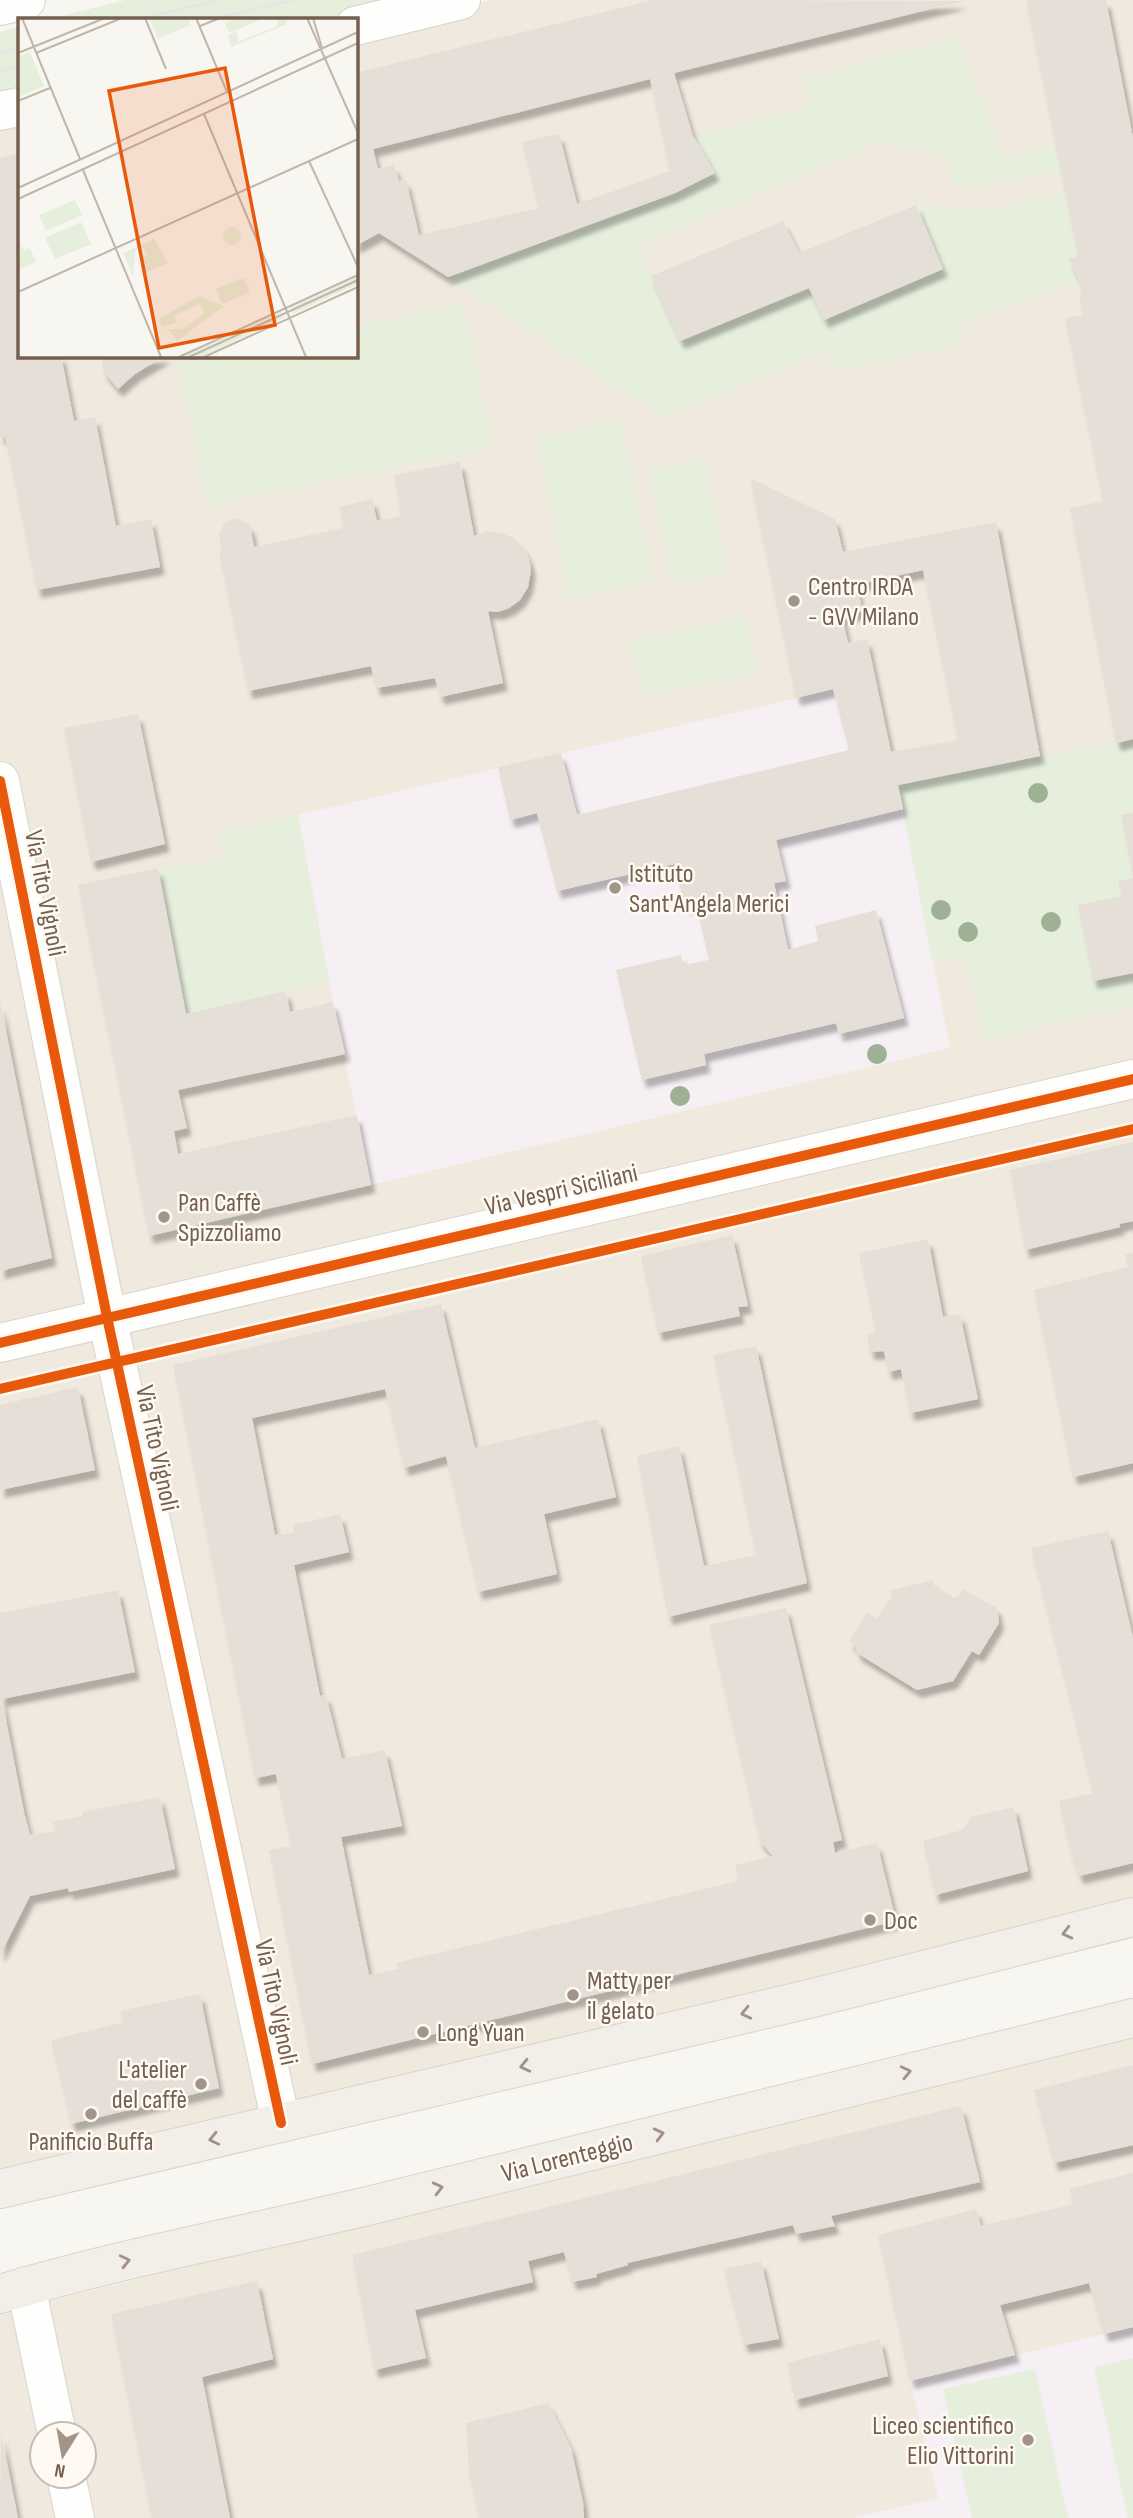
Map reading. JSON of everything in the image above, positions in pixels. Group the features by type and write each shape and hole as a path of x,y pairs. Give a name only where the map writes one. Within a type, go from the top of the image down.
{"main road":[{"path":"0,2189 813,1998 1133,1917"},
{"name":"Via Lorenteggio","path":"13,2290 58,2276 372,2204 1133,2018"}],"street":[{"path":"0,6 26,0"},
{"path":"357,26 461,0"},
{"path":"0,111 18,107"},
{"name":"Via Tito Vignoli","path":"0,781 107,1317 281,2123"},
{"name":"Via Vespri Siciliani","path":"0,1343 1133,1079"},
{"path":"13,2290 53,2420"},
{"path":"69,2490 75,2518"}],"shaded area":[{"path":"491,0 1133,0 1133,1912 0,2185 0,120 18,115 18,357 357,357 357,33"},
{"name":"Istituto Sant'Angela Merici","path":"874,680 898,785 950,1048 371,1185 298,815"},
{"path":"1133,2033 1133,2518 0,2518 0,2313"},
{"name":"Liceo scientifico Elio Vittorini","path":"1133,2327 1133,2518 853,2518 938,2498 910,2381"}],"green space":[{"path":"125,0 411,0 334,18 54,18"},
{"path":"18,27 18,93 0,97 0,32"},
{"path":"957,38 1004,157 1057,146 1061,170 982,186 952,184 951,158 882,141 638,246 680,341 809,288 824,320 943,269 916,205 986,209 1066,193 1078,256 1069,259 1078,278 960,325 963,345 834,371 828,350 665,417 448,277 675,193 715,173 693,136 812,105 804,79"},
{"path":"464,304 493,448 208,505 178,361 198,357 357,357 357,326"},
{"path":"620,421 654,581 570,598 537,438"},
{"path":"705,460 728,574 673,584 650,471"},
{"path":"745,616 757,673 644,697 631,641"},
{"path":"1133,739 1133,813 1121,815 1133,878 1118,881 1122,896 1078,906 1093,981 1133,973 1133,1005 986,1040 966,958 932,961 898,785"},
{"path":"298,815 329,981 186,1014 158,868 225,860 219,832"},
{"path":"1133,2358 1133,2518 1128,2518 1094,2367"},
{"path":"1035,2369 1068,2518 972,2518 943,2389"}],"building":[{"path":"653,0 963,1 674,73 693,136 715,173 675,193 448,277 379,233 357,245 357,175 360,174 357,162 357,73","holes":["650,79 670,171 577,204 559,134 522,142 539,208 419,235 406,180 399,181 394,165 378,169 373,149"]},
{"path":"1026,0 1106,0 1133,138 1133,739 1116,743 1070,508 1103,501 1065,318 1083,315 1078,278 1069,259 1078,256"},
{"path":"18,153 18,357 61,357 74,421 95,417 116,526 151,519 160,567 37,590 5,436 0,437 0,158"},
{"path":"916,205 943,269 824,320 809,288 680,341 651,276 783,221 799,253"},
{"path":"101,357 163,357 135,374 118,389 104,372"},
{"path":"460,462 474,536 488,531 514,538 529,559 531,570 528,587 520,600 498,612 488,611 503,683 440,697 435,678 376,688 371,666 248,691 219,552 222,552 219,534 225,522 238,518 250,526 254,547 343,528 339,507 372,499 377,521 401,516 394,475"},
{"path":"750,478 835,519 843,552 996,522 1040,756 898,785 903,809 776,840 786,881 774,883 788,950 818,941 815,926 876,910 904,1018 839,1034 836,1023 704,1054 706,1065 642,1080 616,970 681,955 683,965 709,960 696,903 685,906 674,864 557,891 537,813 510,820 498,767 561,753 577,815 849,750 833,689 796,698","holes":["923,570 958,740 891,752 867,639 848,643 842,616 863,611 856,585"]},
{"path":"138,714 165,844 91,862 64,728"},
{"path":"1133,813 1133,871 1132,871 1121,815"},
{"path":"158,868 186,1014 286,991 290,1012 333,1002 345,1054 178,1090 187,1128 174,1131 178,1154 357,1115 371,1185 149,1236 78,885"},
{"path":"1133,878 1133,973 1093,981 1078,905 1122,896 1118,881"},
{"path":"0,1001 52,1258 0,1271"},
{"path":"1133,1142 1133,1221 1119,1224 1120,1227 1025,1250 1010,1170"},
{"path":"732,1235 748,1306 738,1307 740,1316 658,1333 641,1256"},
{"path":"928,1239 943,1317 960,1314 978,1399 910,1413 901,1369 888,1372 884,1351 870,1352 867,1336 876,1332 859,1253"},
{"path":"1133,1253 1133,1463 1073,1477 1034,1290 1128,1267 1125,1254"},
{"path":"441,1304 475,1448 598,1419 616,1497 544,1514 557,1574 478,1592 446,1456 404,1468 385,1389 252,1418 275,1535 294,1533 293,1525 340,1514 349,1552 294,1565 320,1696 326,1695 342,1759 385,1750 402,1826 341,1837 369,1975 398,1969 396,1963 738,1881 735,1865 773,1856 760,1841 709,1625 786,1608 842,1840 833,1842 835,1853 877,1843 896,1921 312,2064 269,1850 291,1846 276,1774 255,1778 173,1365"},
{"path":"756,1346 807,1583 668,1617 637,1456 679,1446 704,1566 756,1555 713,1355"},
{"path":"78,1387 95,1470 0,1490 0,1405"},
{"path":"1108,1531 1133,1638 1133,1863 1079,1876 1059,1801 1093,1793 1031,1548"},
{"path":"933,1580 934,1586 954,1598 959,1596 962,1589 997,1608 999,1623 979,1655 972,1651 953,1681 917,1690 857,1653 855,1646 849,1641 867,1613 877,1618 892,1596 889,1591"},
{"path":"118,1590 135,1672 2,1699 24,1812 30,1835 55,1831 53,1822 82,1816 82,1812 160,1797 175,1869 69,1892 68,1888 30,1896 0,1955 0,1613"},
{"path":"1014,1807 1028,1871 935,1895 923,1841 962,1830 971,1817"},
{"path":"200,1994 219,2088 71,2124 51,2040 124,2022 120,2011"},
{"path":"1133,2065 1133,2145 1054,2163 1034,2090"},
{"path":"961,2106 980,2182 831,2216 835,2226 796,2234 793,2225 627,2263 628,2265 596,2274 597,2277 572,2282 564,2252 528,2261 533,2282 415,2310 426,2358 374,2370 352,2255"},
{"path":"1133,2173 1133,2327 1104,2334 1089,2283 1000,2305 1015,2355 910,2381 878,2235 976,2209 981,2226 1074,2204 1069,2189"},
{"path":"761,2261 779,2339 744,2345 724,2269"},
{"path":"257,2281 273,2359 202,2377 230,2518 152,2518 111,2314"},
{"path":"880,2339 888,2376 795,2400 787,2363"},
{"path":"548,2403 571,2448 584,2518 479,2518 469,2472 466,2423"},
{"path":"1,2433 18,2518 0,2518"}],"tram line":[{"path":"143,18 219,0"},
{"path":"217,18 293,0"},
{"path":"0,53 18,48"},
{"path":"0,71 18,66"}],"cycle path":[{"path":"0,781 107,1317 281,2123"},
{"path":"0,1343 1133,1079"},
{"path":"0,1389 1133,1129"}],"place":[{"name":"Centro IRDA - GVV Milano","path":"794,601"},
{"name":"Istituto Sant'Angela Merici","path":"615,888"},
{"name":"Pan Caffè Spizzoliamo","path":"164,1217"},
{"name":"Doc","path":"870,1920"},
{"name":"Matty per il gelato","path":"573,1995"},
{"name":"Long Yuan","path":"423,2032"},
{"name":"L'atelier del caffè","path":"201,2084"},
{"name":"Panificio Buffa","path":"91,2114"},
{"name":"Liceo scientifico Elio Vittorini","path":"1028,2440"}]}
